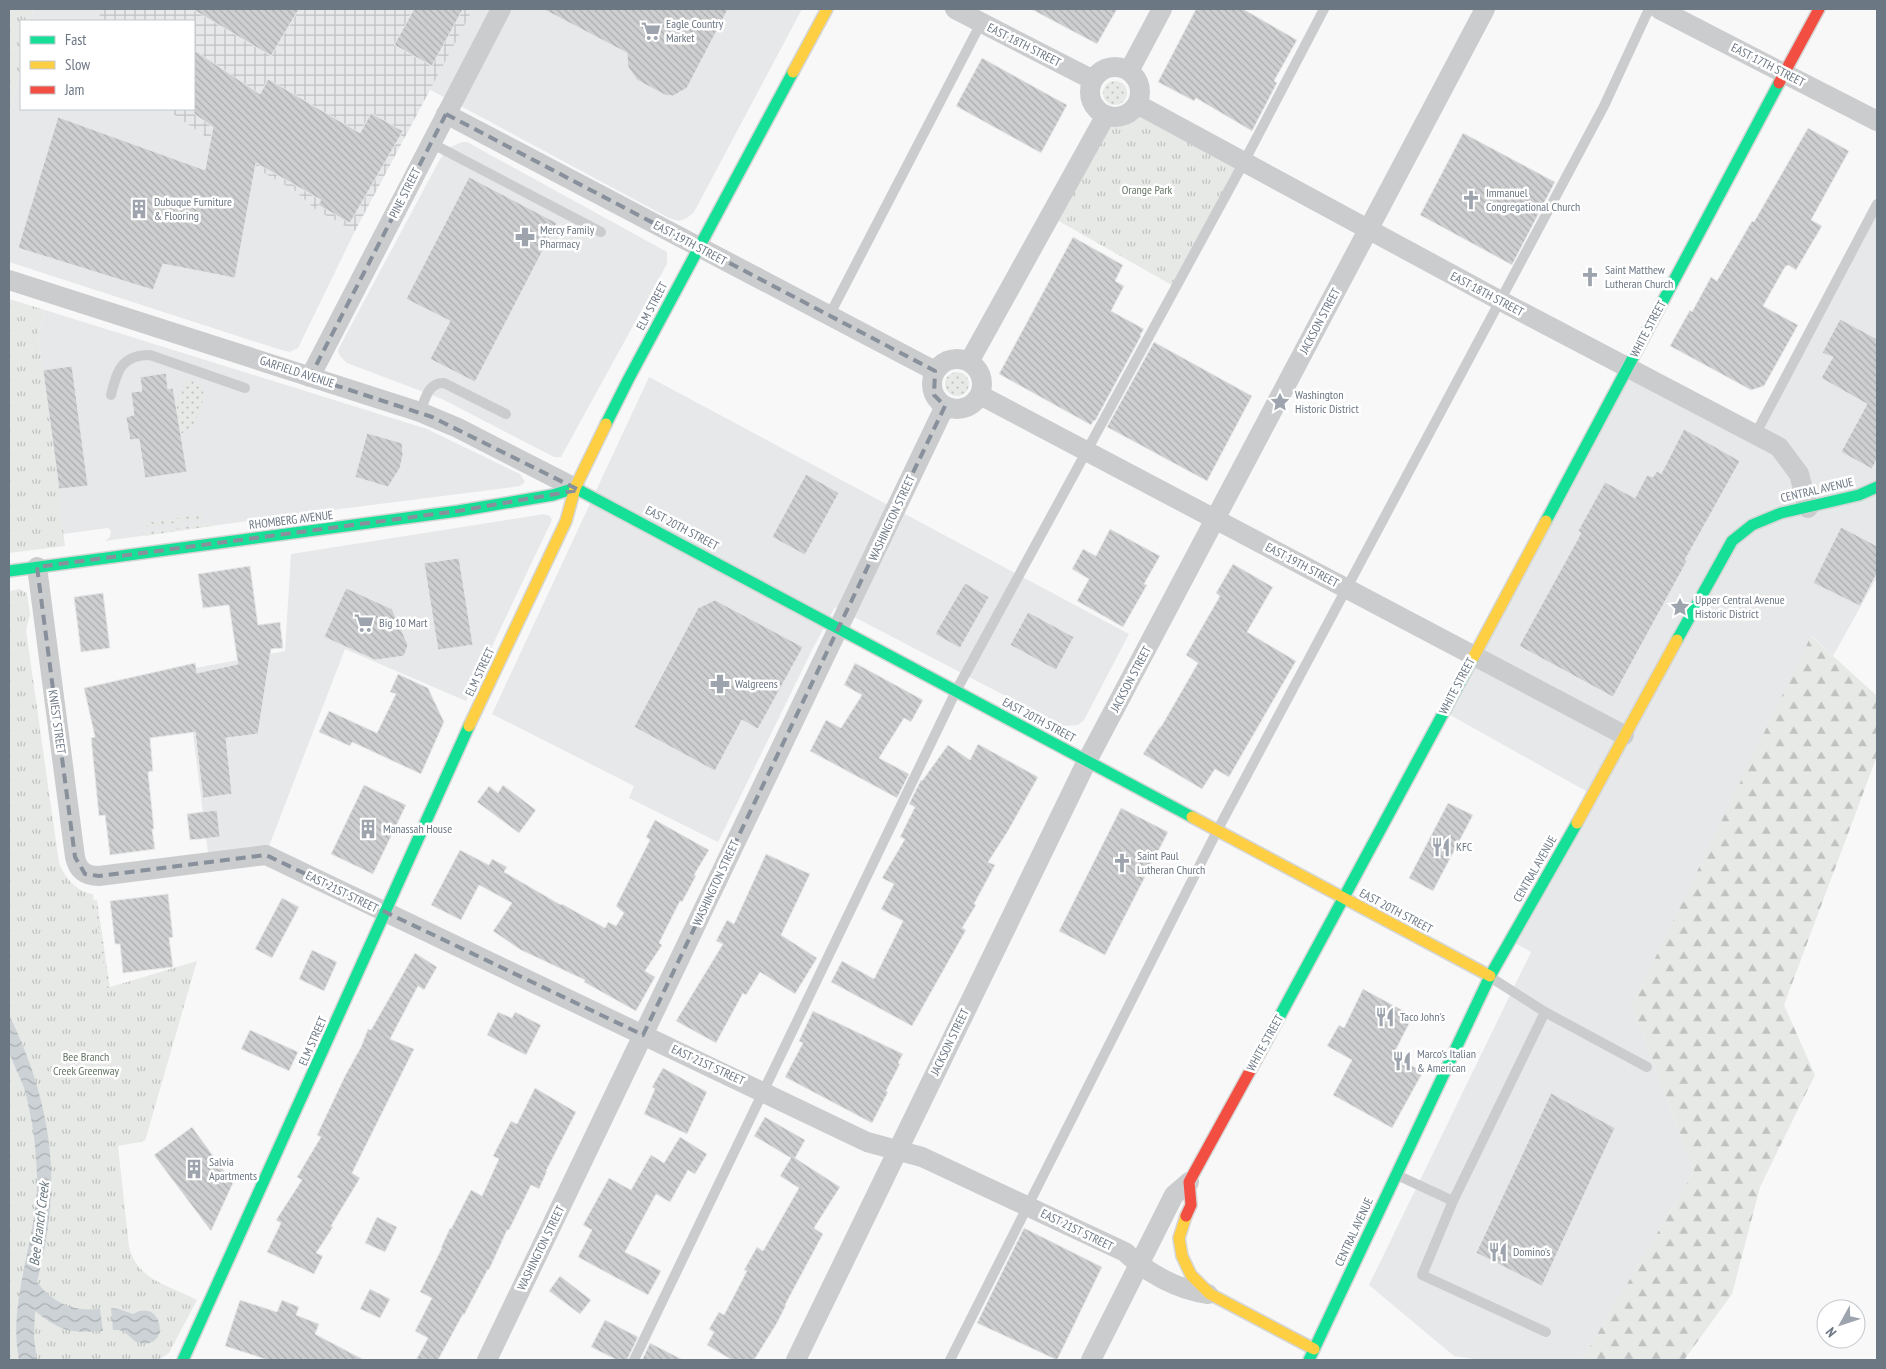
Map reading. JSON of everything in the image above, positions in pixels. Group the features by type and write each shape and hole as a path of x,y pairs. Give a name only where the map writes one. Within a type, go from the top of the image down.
{"main road":[{"name":"ELM STREET","path":"183,1360 494,672 566,521 575,488 628,380 827,9"},
{"name":"WHITE STREET","path":"1189,1182 1344,898 1819,9"},
{"name":"CENTRAL AVENUE","path":"1309,1360 1490,976 1594,795 1624,735 1732,541 1752,525 1780,513 1859,495 1877,487"},
{"name":"RHOMBERG AVENUE","path":"9,572 458,511 553,495 575,488"},
{"name":"EAST 20TH STREET","path":"575,488 1490,976"},
{"path":"1189,1182 1191,1205 1182,1225 1179,1238 1182,1256 1191,1275 1210,1294"},
{"name":"EAST 21ST STREET","path":"1210,1294 1314,1349"}],"street":[{"name":"PINE STREET","path":"310,377 501,9"},
{"name":"EAST 18TH STREET","path":"955,9 1093,80"},
{"path":"1130,71 1162,9"},
{"name":"JACKSON STREET","path":"796,1360 1087,761 1214,518 1486,9"},
{"name":"EAST 17TH STREET","path":"1659,9 1877,121"},
{"path":"1109,67 1120,67 1130,71 1140,86 1138,104 1124,116 1106,115 1097,110 1092,101 1090,91 1093,80 1099,72 1109,67"},
{"name":"EAST 18TH STREET","path":"1138,104 1499,300 1779,447 1799,474 1808,508"},
{"name":"EAST 19TH STREET","path":"446,114 935,371"},
{"path":"969,362 1106,115"},
{"name":"GARFIELD AVENUE","path":"9,280 420,412 474,436 575,488"},
{"path":"962,359 969,362 979,370 981,376 980,395 969,406 961,409 945,406 934,395 932,379 935,371 946,360 962,359"},
{"name":"EAST 19TH STREET","path":"980,395 1624,735"},
{"name":"WASHINGTON STREET","path":"487,1360 945,406"},
{"name":"KNIEST STREET","path":"36,567 75,857 79,868 85,874"},
{"name":"EAST 21ST STREET","path":"85,874 99,876 266,855 386,914 763,1091 867,1142 922,1157 1125,1252 1139,1265 1193,1292 1210,1294"},
{"name":"WHITE STREET","path":"1091,1360 1174,1195 1189,1182"}],"lane":[{"path":"634,1360 956,691 1244,162 1324,9"},
{"path":"950,1360 1217,830 1347,590 1499,300 1604,106 1649,9"},
{"path":"829,316 982,23"},
{"path":"431,143 601,232"},
{"path":"1756,435 1877,204"},
{"path":"111,395 116,373 126,362 137,355 150,355 245,388"},
{"path":"420,412 430,390 438,382 444,383 506,414"},
{"path":"1490,976 1546,1012 1647,1068"},
{"path":"1546,1012 1453,1201 1422,1275 1546,1332"},
{"path":"1396,1174 1453,1201"}],"highlighted area":[{"path":"446,114 935,371 934,395 945,406 643,1035 266,855 99,876 85,874 75,857 37,567 458,511 579,490 432,417 310,377"}],"shaded area":[{"path":"32,9 97,9 102,20 33,20"},
{"path":"97,9 473,9 355,231 316,210 294,190 229,153 167,110 195,110 195,20 102,20"},
{"path":"473,9 802,9 694,212 687,218 679,221 669,218 429,89"},
{"path":"20,71 20,110 167,110 229,153 294,190 316,210 355,231 298,348 290,352 278,349 9,262 9,115"},
{"path":"462,142 467,142 667,252 667,264 561,457 554,457 442,399 347,363 338,351 439,161 448,148"},
{"name":"Upper Central Avenue Historic District","path":"1877,204 1877,577 1833,656 1812,636 1632,1006 1694,1171 1582,1360 1481,1360 1454,1356 1369,1285 1531,952 1510,940 1593,795 1443,711 1628,368 1755,435"},
{"path":"45,310 427,429 520,474 525,482 520,486 514,487 105,541 110,537 111,531 108,528 63,534 38,333"},
{"path":"649,377 1129,634 1084,720 1078,725 1063,726 835,607 718,842 629,798 634,786 492,714"},
{"path":"544,514 550,516 552,520 466,701 345,649 269,846 208,853 185,670 285,651 291,554"}],"green space":[{"path":"32,9 33,20 20,20 20,71 9,115 9,10"},
{"path":"1115,81 1120,82 1126,88 1126,98 1120,104 1115,105 1110,104 1104,98 1103,93 1104,88 1110,82"},
{"name":"Orange Park","path":"1131,111 1244,162 1175,287 1050,216 1115,117 1124,116"},
{"path":"9,299 45,310 38,333 65,546 9,553"},
{"path":"957,372 962,373 968,379 968,389 962,395 957,396 952,395 946,389 945,384 946,379 952,373"},
{"path":"185,378 199,384 203,390 204,398 194,425 181,434 175,400 181,397"},
{"path":"203,514 204,518 147,527 147,523"},
{"path":"211,523 212,526 145,536 143,533"},
{"name":"Bee Branch Creek Greenway","path":"20,589 27,593 30,614 26,630 59,863 72,883 87,893 93,894 107,988 197,961 145,1141 118,1146 129,1247 133,1258 139,1268 156,1281 197,1300 169,1353 159,1360 9,1360 9,591"},
{"path":"1811,636 1877,696 1877,756 1784,1005 1815,1075 1760,1187 1732,1294 1684,1360 1582,1360 1694,1171 1632,1006"},
{"path":"87,900 97,900 111,995 107,991 96,915"}],"water":[{"name":"Bee Branch Creek","path":"9,1015 30,1063 38,1088 44,1114 51,1165 49,1218 37,1282 50,1296 64,1305 90,1310 100,1309 103,1331 82,1332 66,1330 35,1311 34,1338 37,1360 19,1360 16,1337 20,1291 36,1198 37,1175 35,1142 29,1109 24,1088 9,1049"},
{"path":"111,1308 133,1314 144,1311 152,1312 160,1326 159,1334 155,1340 147,1344 136,1342 124,1332 113,1330"}],"building":[{"path":"192,9 299,9 271,56"},
{"path":"414,9 463,9 432,66 394,45"},
{"name":"Eagle Country Market","path":"543,9 728,9 687,88 673,96 665,95 637,80 628,67 627,53"},
{"path":"1031,9 1117,9 1097,44"},
{"path":"1196,9 1243,9 1297,40 1274,81 1277,83 1252,131 1196,98 1194,101 1158,82"},
{"name":"Dubuque Furniture & Flooring","path":"195,51 260,94 268,79 360,133 371,113 403,131 350,223 318,205 321,200 256,163 235,278 163,264 153,290 18,248 58,117 205,170 213,127 194,114"},
{"path":"982,58 1067,105 1041,153 956,106"},
{"path":"1808,128 1849,151 1811,220 1822,226 1796,270 1788,265 1785,267 1763,306 1798,325 1764,386 1751,390 1670,346 1690,310 1692,312 1711,277 1717,281 1752,221 1754,222"},
{"path":"1463,133 1555,182 1512,265 1420,215"},
{"path":"469,177 557,223 475,382 430,359 450,321 406,299"},
{"path":"1073,237 1123,265 1115,281 1124,286 1111,311 1144,329 1095,421 1091,425 999,374"},
{"path":"1840,319 1877,339 1877,459 1872,469 1841,452 1867,404 1821,378 1833,357 1822,353"},
{"path":"1154,342 1252,396 1207,481 1107,427"},
{"path":"72,366 88,486 59,489 43,370"},
{"path":"166,373 168,389 173,388 187,472 145,478 139,439 130,440 126,417 134,415 131,392 142,391 140,377"},
{"path":"1684,429 1740,461 1685,560 1687,561 1613,697 1519,646 1581,533 1578,531 1605,482 1635,498 1647,475 1653,477 1657,471 1661,474"},
{"path":"367,433 402,443 403,455 400,468 388,487 355,477"},
{"path":"806,474 839,493 805,555 772,537"},
{"path":"1841,527 1877,546 1877,573 1860,606 1813,583"},
{"path":"1110,529 1160,556 1144,584 1147,585 1123,627 1077,601 1089,579 1072,569 1083,549 1096,556"},
{"path":"459,558 473,645 438,650 424,563"},
{"path":"1233,564 1273,587 1247,632 1296,661 1229,777 1215,769 1202,789 1143,754 1198,663 1186,655 1220,596 1216,593"},
{"path":"250,566 258,625 280,622 283,648 271,649 258,734 226,738 232,794 203,798 195,732 150,738 153,771 148,772 155,849 110,855 105,815 99,816 91,738 95,737 84,688 195,663 197,673 238,664 229,605 203,608 198,574"},
{"path":"965,583 989,597 960,648 935,634"},
{"name":"Big 10 Mart","path":"346,588 392,609 408,645 404,656 375,660 324,637"},
{"path":"103,593 110,648 81,652 74,597"},
{"name":"Walgreens","path":"715,600 803,647 758,729 742,720 715,771 634,727 698,608"},
{"path":"1028,612 1074,637 1056,670 1010,645"},
{"path":"855,663 923,700 911,722 904,718 879,758 909,774 897,798 810,751 826,720 841,728 862,695 844,685"},
{"path":"398,674 428,688 444,722 421,774 352,742 350,746 319,732 329,711 377,733 396,694 390,692"},
{"path":"978,744 1038,777 1008,831 988,862 995,865 974,904 976,905 962,928 966,930 912,1026 831,982 842,961 874,979 903,921 881,909 894,884 882,878 905,839 900,837 915,807 909,804 921,780 948,745 970,760"},
{"name":"Manassah House","path":"364,785 406,805 373,874 331,854"},
{"path":"503,785 536,810 519,833 477,802 489,786 498,793"},
{"name":"KFC","path":"1448,803 1473,815 1433,891 1409,878"},
{"path":"1121,808 1168,832 1105,955 1059,931"},
{"path":"217,810 220,837 190,840 187,814"},
{"path":"655,820 709,850 659,943 662,945 645,971 655,977 636,1011 584,982 585,980 521,950 493,931 512,903 479,885 461,920 431,905 460,850 489,865 492,859 507,867 504,872 605,928 608,922 616,926 624,913 616,906 650,840 646,837"},
{"path":"766,854 810,874 781,935 817,958 795,994 760,972 746,995 743,993 716,1043 676,1021 723,944 716,941 727,920 734,924"},
{"path":"168,894 173,937 169,938 173,967 123,973 120,944 115,944 110,901"},
{"path":"282,898 299,907 272,958 255,949"},
{"path":"312,950 337,962 324,991 299,979"},
{"path":"415,953 437,967 424,990 418,986 390,1039 414,1049 352,1173 360,1178 331,1226 333,1227 316,1253 323,1256 314,1274 267,1252 281,1223 276,1220 302,1180 297,1177 321,1137 317,1135 368,1029 371,1030"},
{"path":"1363,989 1413,1016 1393,1055 1423,1072 1392,1128 1333,1095 1352,1060 1327,1046 1339,1025 1344,1028"},
{"path":"813,1011 903,1054 886,1091 888,1092 872,1123 785,1077 803,1043 799,1041"},
{"path":"498,1012 512,1018 515,1012 541,1025 526,1055 487,1035"},
{"path":"250,1030 298,1052 289,1071 241,1049"},
{"path":"663,1068 707,1092 687,1134 644,1114 655,1089 652,1087"},
{"path":"535,1088 576,1112 539,1189 531,1185 509,1230 507,1230 489,1270 438,1360 416,1360 428,1338 415,1331 432,1298 420,1292 450,1228 471,1190 482,1196 499,1159 493,1156 511,1121 517,1124"},
{"path":"1551,1093 1615,1128 1542,1286 1476,1253"},
{"path":"765,1117 805,1140 795,1158 840,1187 814,1228 823,1234 777,1323 754,1360 732,1360 707,1345 714,1332 709,1329 719,1312 724,1315 747,1271 744,1270 757,1247 763,1251 799,1188 780,1176 791,1158 754,1136"},
{"name":"Salvia Apartments","path":"192,1127 233,1183 211,1231 154,1155"},
{"path":"680,1137 707,1154 695,1174 688,1170 670,1202 656,1194 625,1252 661,1271 648,1295 578,1257 592,1230 583,1225 609,1178 631,1190 651,1155 664,1163"},
{"path":"377,1217 397,1227 385,1252 365,1243"},
{"path":"1024,1228 1102,1267 1057,1360 977,1323"},
{"path":"560,1276 591,1300 580,1314 549,1291"},
{"path":"370,1289 390,1299 380,1318 360,1309"},
{"path":"240,1300 277,1312 282,1300 299,1307 296,1315 319,1324 315,1334 364,1360 268,1360 225,1346"},
{"path":"605,1320 638,1337 627,1360 617,1360 591,1347"},
{"path":"650,1343 683,1360 642,1360"}],"traffic: fast":[{"path":"606,424 793,72"},
{"path":"1546,521 1779,83"},
{"path":"1677,640 1732,541 1752,525 1781,513 1859,495 1877,487"},
{"path":"575,488 1192,817"},
{"path":"9,571 458,511 553,495 575,488"},
{"path":"1261,1051 1473,658"},
{"path":"183,1360 469,726"},
{"path":"1309,1360 1490,976 1577,823"}],"traffic: slow":[{"path":"793,72 827,9"},
{"path":"469,726 566,521 575,488 606,424"},
{"path":"1473,658 1546,521"},
{"path":"1577,823 1677,640"},
{"path":"1192,817 1490,976"},
{"path":"1186,1216 1179,1238 1182,1256 1191,1275 1210,1294 1314,1349"}],"traffic: jam":[{"path":"1779,83 1819,9"},
{"path":"1186,1216 1191,1205 1189,1182 1261,1051"}],"place":[{"name":"Eagle Country Market","path":"651,31"},
{"name":"Immanuel Congregational Church","path":"1471,200"},
{"name":"Dubuque Furniture & Flooring","path":"139,209"},
{"name":"Mercy Family Pharmacy","path":"525,237"},
{"name":"Saint Matthew Lutheran Church","path":"1590,277"},
{"name":"Washington Historic District","path":"1280,402"},
{"name":"Upper Central Avenue Historic District","path":"1680,607"},
{"name":"Big 10 Mart","path":"364,623"},
{"name":"Walgreens","path":"720,684"},
{"name":"Manassah House","path":"368,829"},
{"name":"KFC","path":"1441,847"},
{"name":"Saint Paul Lutheran Church","path":"1122,863"},
{"name":"Taco John's","path":"1385,1017"},
{"name":"Marco's Italian & American","path":"1402,1061"},
{"name":"Salvia Apartments","path":"194,1169"},
{"name":"Domino's","path":"1498,1252"}]}
